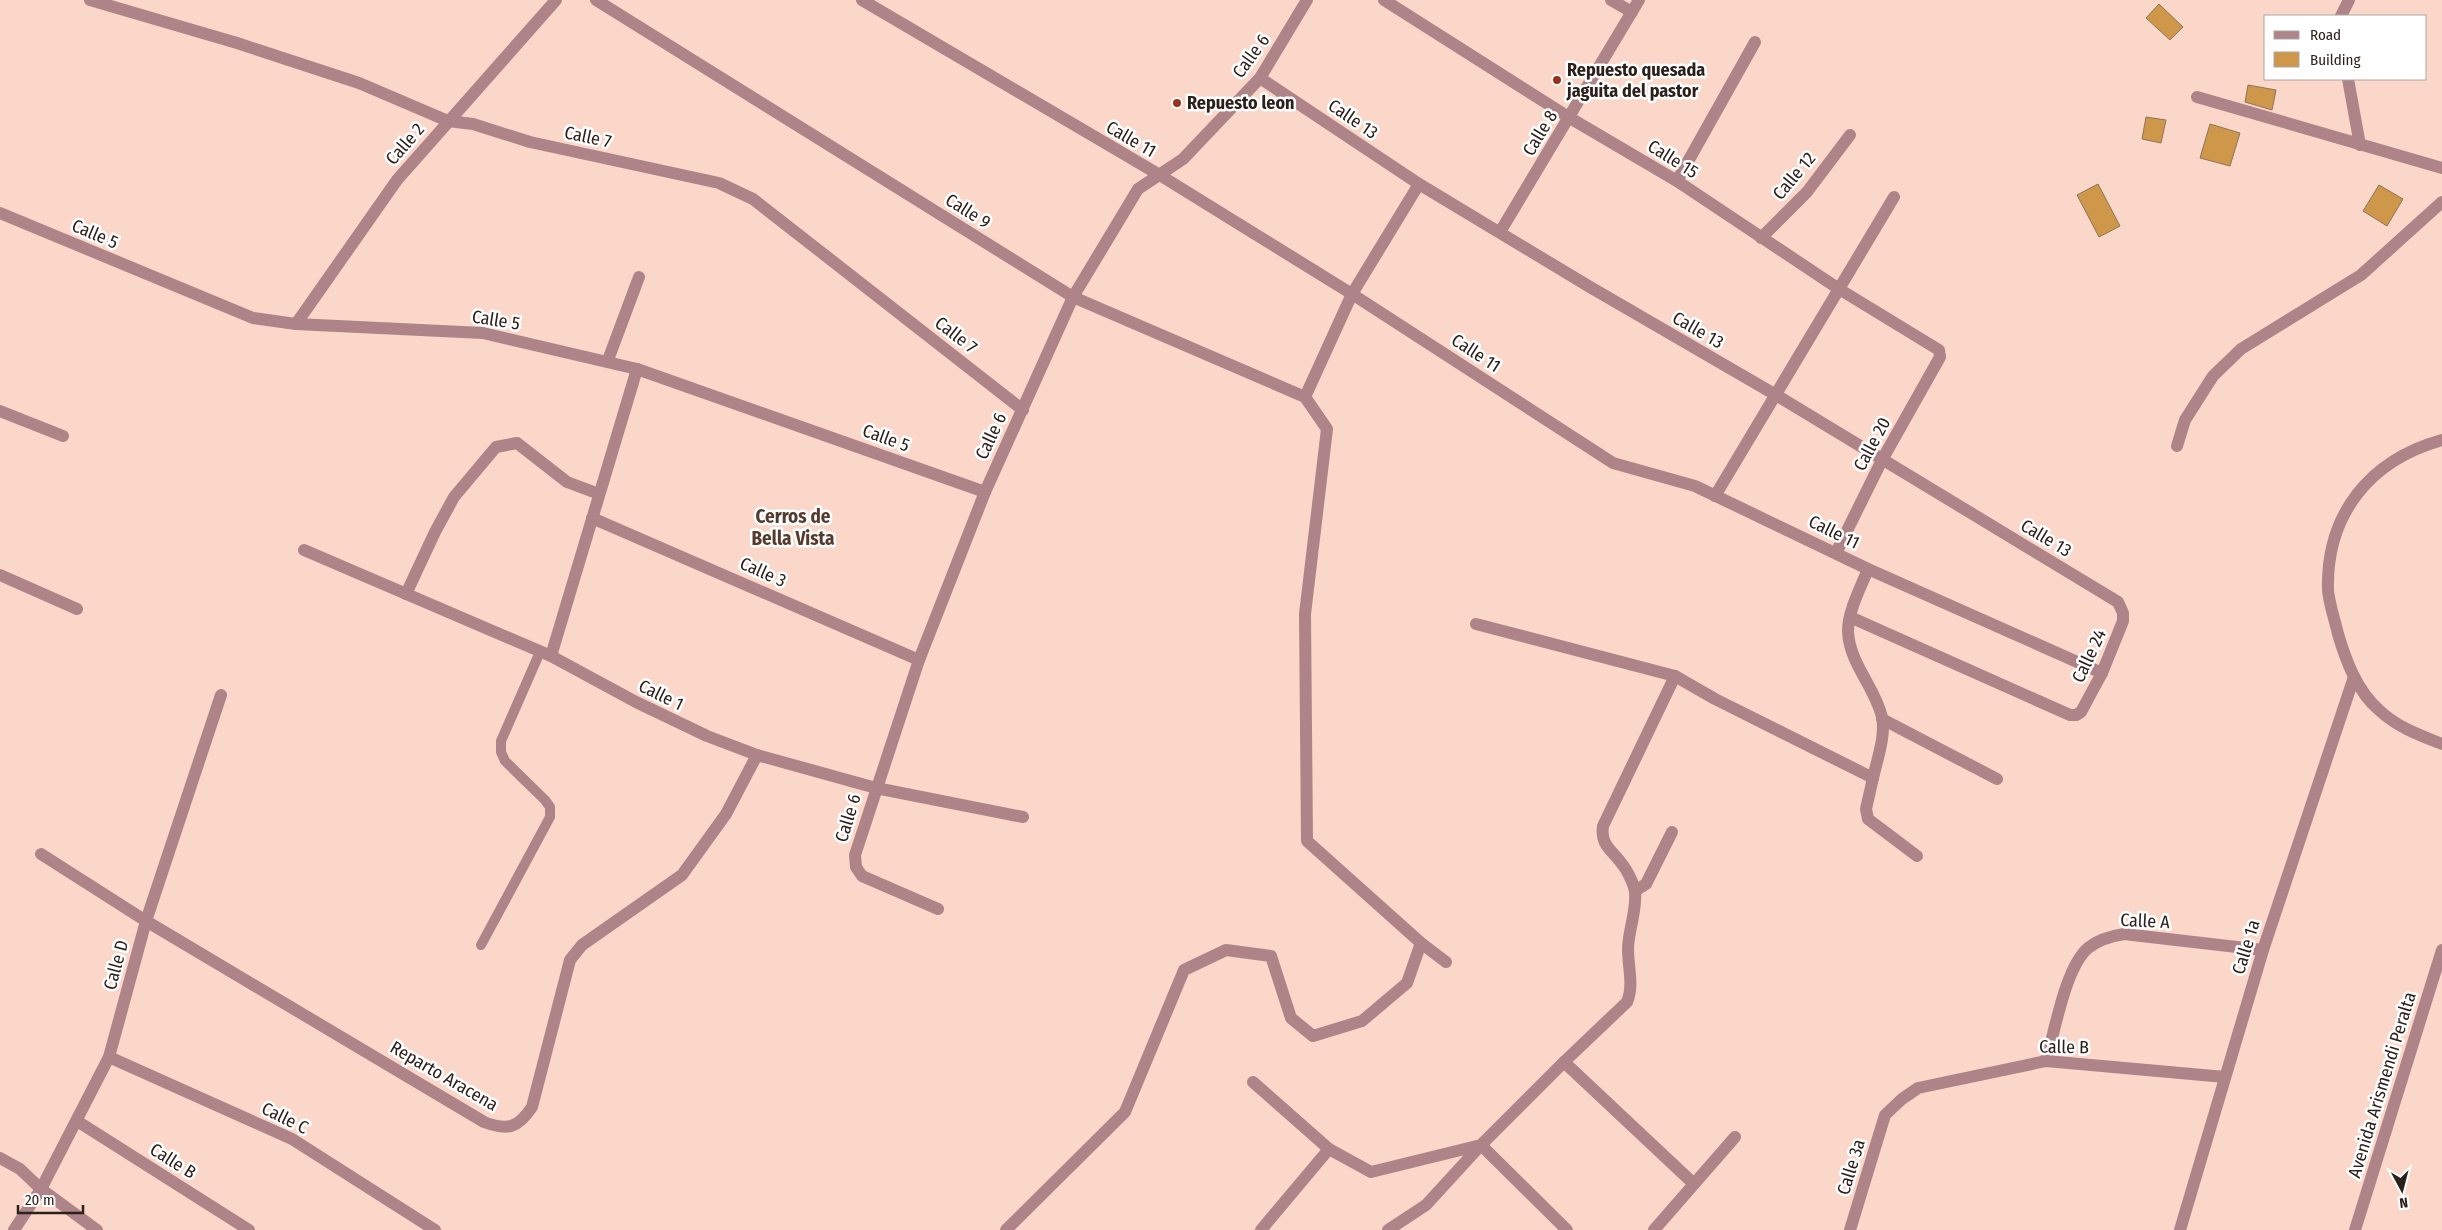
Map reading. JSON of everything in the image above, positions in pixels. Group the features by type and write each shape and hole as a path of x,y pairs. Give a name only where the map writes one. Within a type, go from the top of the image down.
{"street":[{"name":"Calle 7","path":"90,0 237,43 359,83 448,121 473,124 530,142 718,183 754,199 1022,410"},
{"name":"Calle 2","path":"296,324 397,180 556,0"},
{"name":"Calle 9","path":"596,0 1073,297 1305,396"},
{"name":"Calle 11","path":"862,0 1158,174 1352,294 1613,462 1695,486 1868,568 2102,673"},
{"name":"Calle 6","path":"938,909 862,876 856,866 855,855 919,660 985,492 1073,297 1138,189 1183,159 1260,78 1307,0"},
{"name":"Calle 15","path":"1384,0 1570,118 1677,181 1839,289 1938,350 1940,354"},
{"path":"1612,0 1632,12"},
{"name":"Calle 8","path":"1500,232 1639,0"},
{"path":"2341,0 2341,15"},
{"path":"2342,15 2350,0"},
{"path":"1677,181 1755,42"},
{"name":"Calle 13","path":"1260,78 1419,184 1590,287 1776,395 2118,602 2121,607"},
{"path":"2348,80 2360,144"},
{"path":"2197,98 2442,168"},
{"name":"Calle 12","path":"1761,238 1807,192 1850,135"},
{"path":"1419,184 1352,294 1305,396 1327,429 1305,614 1307,841 1421,943 1446,962"},
{"path":"1715,496 1894,198"},
{"path":"2177,446 2185,420 2213,376 2241,349 2361,274 2442,202"},
{"name":"Calle 5","path":"0,213 253,318 296,324 484,333 608,360 985,492"},
{"path":"608,360 639,277"},
{"name":"Calle 20","path":"1836,552 1882,460 1940,354"},
{"path":"546,654 592,518 637,369"},
{"path":"0,411 63,436"},
{"path":"2442,440 2418,447 2378,471 2348,504 2337,527 2330,552 2328,592 2345,658 2354,677 2378,709 2384,714 2404,729 2442,744"},
{"path":"406,594 435,532 454,497 496,447 517,443 568,482 599,494"},
{"name":"Calle 3","path":"592,518 919,660"},
{"name":"Calle 1","path":"304,550 546,654 636,702 707,736 758,755 876,788 1023,817"},
{"path":"1868,568 1850,617 1848,632 1855,657 1882,719 1880,747 1866,809 1868,820 1917,856"},
{"path":"0,575 77,609"},
{"name":"Calle 24","path":"1850,617 2070,715 2076,715 2081,712 2102,673 2123,621 2121,607"},
{"path":"1476,624 1676,676 1716,699 1873,778"},
{"path":"1388,1230 1426,1205 1481,1145 1564,1062 1628,1002 1631,994 1628,948 1635,891 1622,864 1609,851 1603,840 1603,826 1676,676"},
{"name":"Calle 1a","path":"2180,1230 2263,950 2354,677"},
{"name":"Calle D","path":"14,1230 41,1189 109,1056 146,921 221,695"},
{"path":"1882,719 1997,779"},
{"name":"Reparto Aracena","path":"41,854 146,921 484,1122 498,1127 513,1126 524,1119 532,1107 570,960 582,946 682,874 726,814 758,755"},
{"path":"1635,891 1646,884 1672,832"},
{"name":"Calle A","path":"2046,1061 2075,965 2088,948 2106,937 2124,934 2263,950"},
{"path":"1006,1230 1125,1112 1184,970 1226,950 1271,956 1291,1018 1313,1036 1362,1021 1407,983 1421,943"},
{"name":"Avenida Arismendi Peralta","path":"2355,1230 2442,950"},
{"name":"Calle C","path":"109,1056 292,1139 435,1230"},
{"name":"Calle B","path":"1885,1115 1902,1099 1918,1088 2046,1061 2225,1077"},
{"path":"1564,1062 1694,1184"},
{"path":"1253,1082 1329,1149 1371,1172 1481,1145"},
{"name":"Calle 3a","path":"1850,1230 1885,1115"},
{"name":"Calle B","path":"77,1121 250,1230"},
{"path":"1654,1230 1735,1137"},
{"path":"1481,1145 1567,1230"},
{"path":"1261,1230 1329,1149"},
{"path":"0,1158 20,1169 41,1189 97,1230"}],"lane":[{"path":"481,945 550,817 550,807 545,800 505,761 501,752 501,741 546,654"}],"building":[{"path":"2159,4 2183,27 2170,40 2146,18"},
{"path":"2248,85 2276,90 2272,110 2245,102"},
{"path":"2146,117 2166,120 2161,143 2142,139"},
{"path":"2210,124 2240,133 2230,166 2200,158"},
{"path":"2098,184 2120,226 2099,237 2077,195"},
{"path":"2379,185 2403,199 2387,226 2363,211"}],"place":[{"name":"Repuesto quesada jaguita del pastor","path":"1557,80"},
{"name":"Repuesto leon","path":"1177,103"}],"district":[{"name":"Cerros de Bella Vista","path":"793,527"}]}
